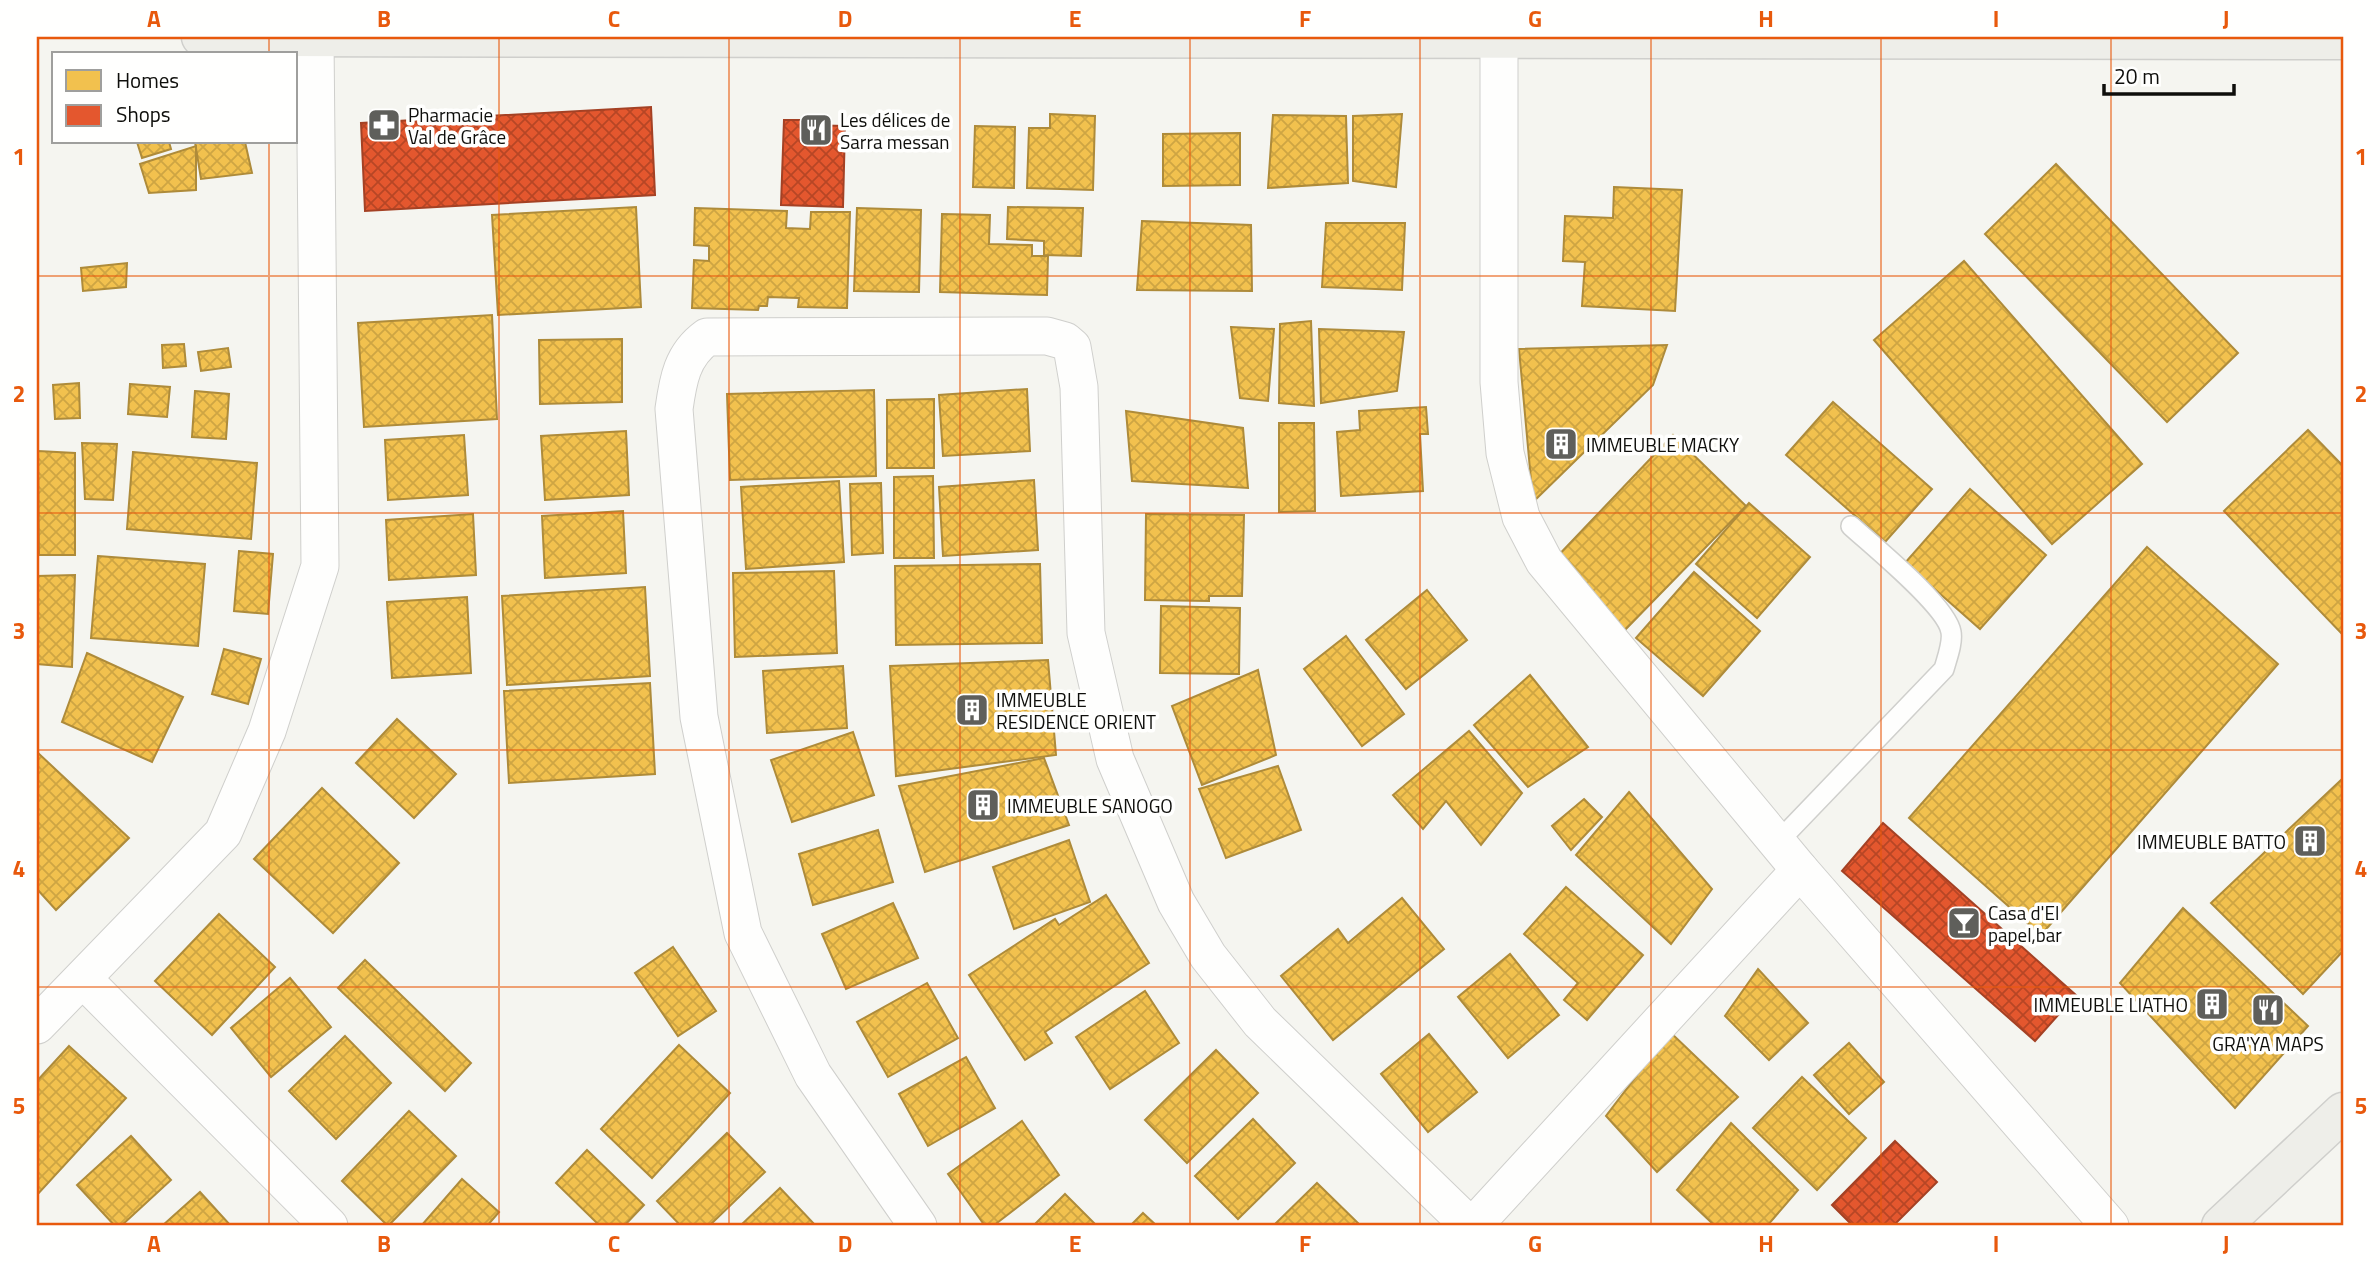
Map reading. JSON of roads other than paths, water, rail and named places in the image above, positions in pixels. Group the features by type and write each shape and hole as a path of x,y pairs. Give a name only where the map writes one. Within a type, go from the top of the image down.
{"street":[{"path":"201,37 2343,40"},
{"path":"37,1025 223,833 267,731 320,566 315,38"},
{"path":"1499,39 1499,382 1505,453 1521,517 1544,561 1777,843 2110,1226"},
{"path":"918,1226 813,1075 743,933 699,718 674,410 678,376 692,348 707,337 1046,336 1065,341 1072,347 1079,387 1086,634 1115,759 1176,902 1208,956 1260,1022 1471,1226 1800,870"},
{"path":"83,980 330,1226"},
{"path":"2221,1226 2343,1112"}],"lane":[{"path":"1777,843 1944,669 1950,647 1951,631 1942,611 1851,526"}],"place":[{"name":"Pharmacie Val de Grâce","path":"384,125"},
{"name":"Les délices de Sarra messan","path":"816,130"},
{"name":"IMMEUBLE MACKY","path":"1561,444"},
{"name":"IMMEUBLE RESIDENCE ORIENT","path":"972,710"},
{"name":"IMMEUBLE SANOGO","path":"983,805"},
{"name":"IMMEUBLE BATTO","path":"2310,841"},
{"name":"Casa d'El papel,bar","path":"1964,923"},
{"name":"IMMEUBLE LIATHO","path":"2212,1004"},
{"name":"GRA'YA MAPS","path":"2268,1010"}]}
